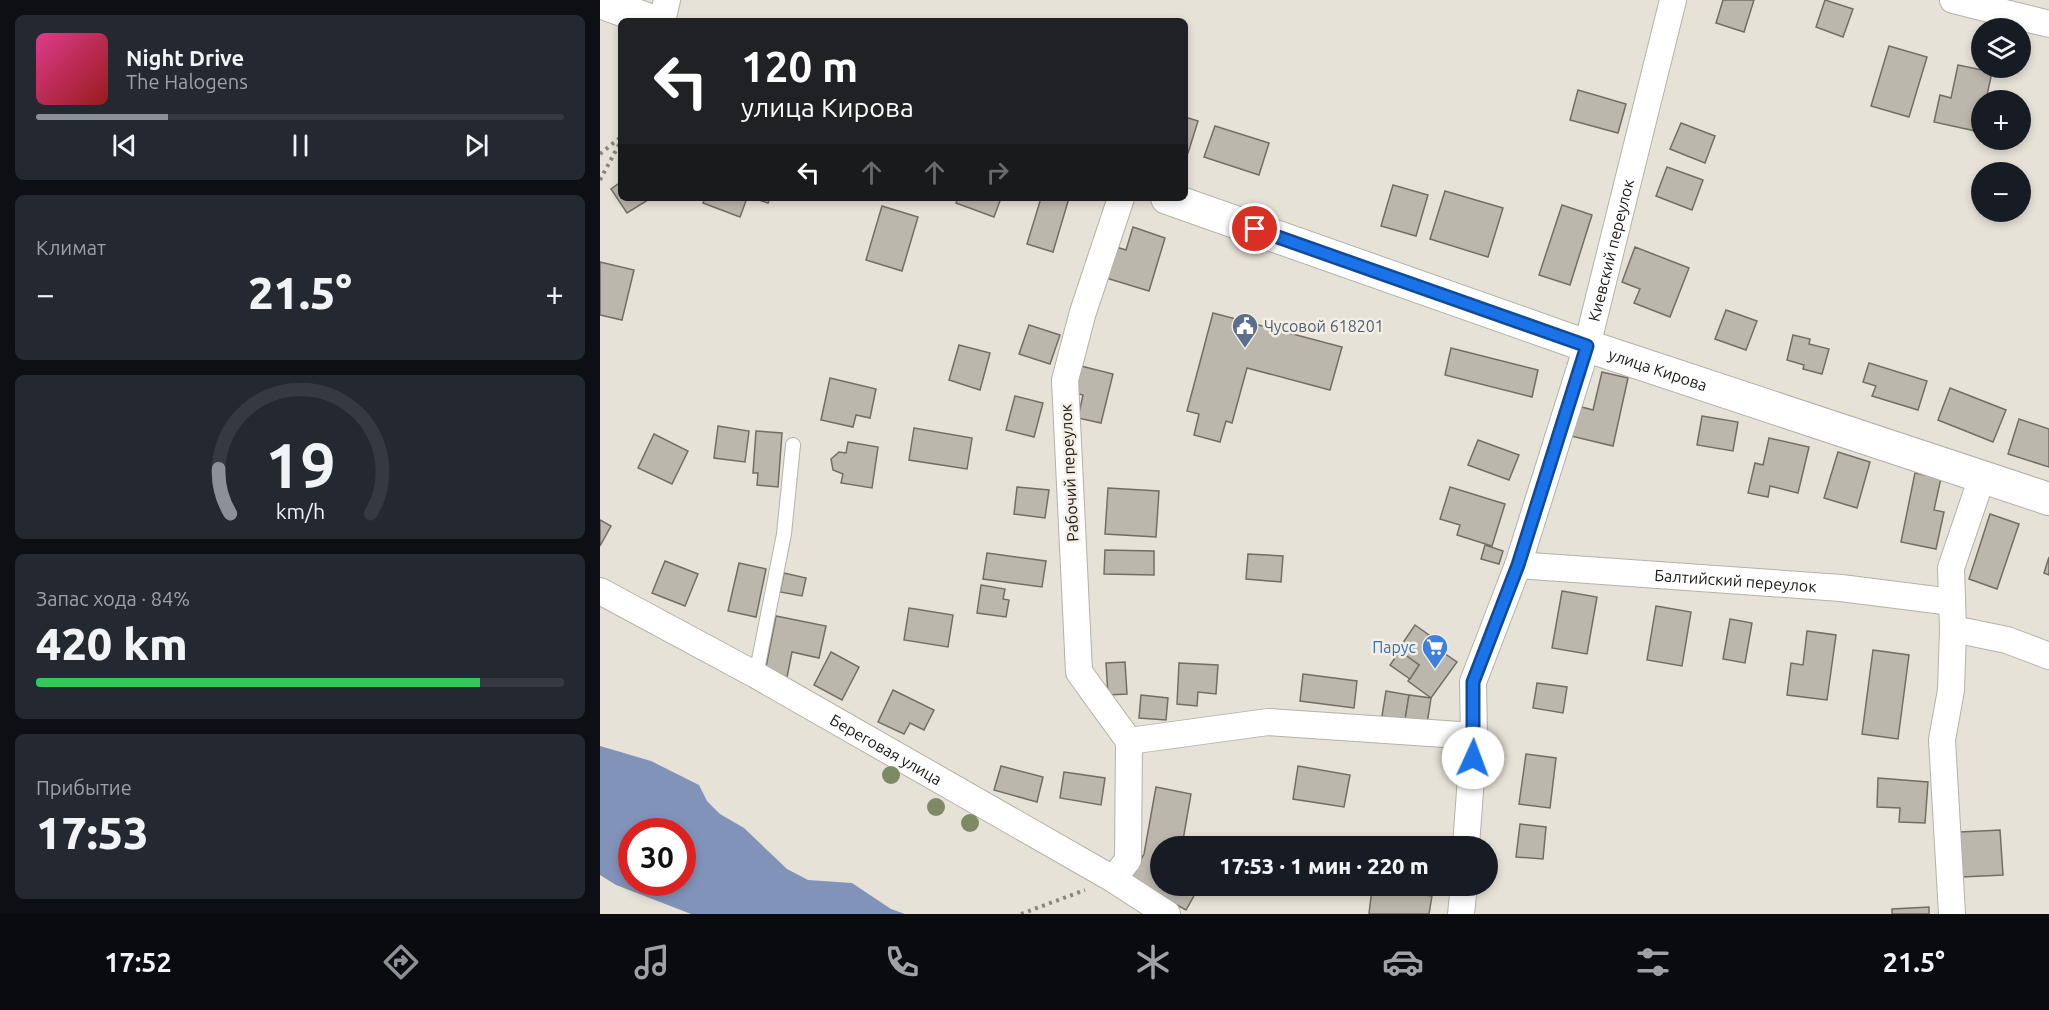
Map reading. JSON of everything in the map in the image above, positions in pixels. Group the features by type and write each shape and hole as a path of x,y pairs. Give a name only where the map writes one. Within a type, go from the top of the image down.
{"street":[{"path":"663,18 667,0"},
{"name":"Киевский переулок","path":"1467,836 1474,736 1473,682 1518,565 1587,346 1673,0"},
{"path":"1953,0 2049,24"},
{"path":"600,2 644,18"},
{"name":"Рабочий переулок","path":"1120,201 1083,312 1065,380 1079,672 1129,741"},
{"name":"улица Кирова","path":"1176,201 1587,346 2049,499"},
{"path":"1952,914 1942,740 1951,690 1953,629 1951,568 1982,477"},
{"name":"Балтийский переулок","path":"1518,565 1841,588 1952,602"},
{"name":"Береговая улица","path":"600,591 756,675 1113,879 1167,914"},
{"path":"1953,629 2007,640 2049,656"},
{"path":"1113,879 1128,860 1129,741 1268,722 1474,736"},
{"path":"1461,914 1463,896"}],"lane":[{"path":"756,675 784,534 793,445"}],"path":[{"path":"600,154 618,141"},
{"path":"600,180 618,145"},
{"path":"1021,914 1113,879"}],"water":[{"path":"600,746 651,761 699,785 707,801 720,814 744,828 787,869 808,880 852,883 891,909 905,914 691,914 644,896 696,896 696,818 618,818 618,886 600,875"}],"building":[{"path":"1723,0 1754,0 1744,32 1716,23"},
{"path":"1825,0 1853,9 1843,37 1816,27"},
{"path":"1889,46 1927,57 1909,117 1871,106"},
{"path":"1958,65 1971,68 1971,78 1991,78 1988,90 1971,90 1971,130 1934,122 1940,95 1951,98"},
{"path":"1578,90 1626,104 1618,133 1570,120"},
{"path":"1188,118 1198,121 1188,153"},
{"path":"1681,123 1715,136 1705,163 1670,149"},
{"path":"1215,126 1269,143 1259,175 1204,157"},
{"path":"1667,167 1703,180 1692,210 1656,196"},
{"path":"618,184 618,200 611,189"},
{"path":"1393,185 1428,195 1416,236 1381,226"},
{"path":"1445,191 1503,208 1488,257 1430,239"},
{"path":"619,201 646,201 627,213"},
{"path":"704,201 746,201 740,217 703,203"},
{"path":"957,201 1000,201 994,217 956,203"},
{"path":"1040,201 1068,201 1053,252 1027,244"},
{"path":"1562,205 1592,215 1570,285 1539,275"},
{"path":"882,206 918,217 902,271 866,260"},
{"path":"1133,227 1165,238 1149,291 1103,277 1113,246 1126,250"},
{"path":"1635,247 1689,268 1670,317 1634,303 1640,289 1622,282"},
{"path":"600,262 634,270 622,320 600,315"},
{"path":"1726,310 1757,321 1746,350 1715,339"},
{"path":"1213,313 1342,347 1330,390 1247,368 1232,423 1226,421 1220,442 1194,435 1199,414 1187,411"},
{"path":"1029,325 1060,335 1050,364 1019,354"},
{"path":"1793,335 1810,339 1809,344 1829,349 1822,374 1803,369 1804,365 1787,360"},
{"path":"959,345 990,353 980,390 949,380"},
{"path":"1451,348 1538,370 1532,397 1445,375"},
{"path":"1869,363 1927,381 1918,410 1872,396 1876,386 1863,382"},
{"path":"1081,366 1113,374 1101,423 1078,418 1083,395 1075,393"},
{"path":"1602,372 1628,378 1613,446 1571,436 1578,406 1593,410"},
{"path":"830,378 876,389 870,418 856,415 853,427 821,420"},
{"path":"1950,388 2006,410 1993,442 1938,420"},
{"path":"1015,396 1043,403 1034,437 1006,430"},
{"path":"1702,416 1738,422 1733,451 1697,445"},
{"path":"2019,419 2049,429 2049,467 2008,454"},
{"path":"718,426 749,431 745,462 714,458"},
{"path":"914,428 972,438 967,469 909,460"},
{"path":"756,431 782,433 778,487 757,485 758,473 753,473"},
{"path":"654,434 688,451 672,484 638,468"},
{"path":"1769,438 1809,447 1798,493 1770,486 1768,497 1748,493 1755,463 1763,465"},
{"path":"1478,440 1519,455 1509,480 1468,465"},
{"path":"848,442 878,447 872,488 841,483 843,474 833,470 831,459 839,452 846,453"},
{"path":"1838,452 1870,462 1857,508 1824,498"},
{"path":"1915,473 1941,478 1934,510 1944,512 1936,549 1901,542"},
{"path":"1017,487 1049,490 1045,518 1014,514"},
{"path":"1450,487 1505,504 1492,546 1457,535 1460,525 1440,519"},
{"path":"1108,488 1159,491 1156,537 1105,534"},
{"path":"1990,514 2019,524 1997,589 1969,579"},
{"path":"600,520 611,526 600,546"},
{"path":"1485,545 1503,551 1499,564 1481,559"},
{"path":"1105,550 1154,551 1154,575 1104,574"},
{"path":"987,553 1046,561 1042,587 983,579"},
{"path":"1248,554 1283,556 1281,582 1246,579"},
{"path":"2049,557 2049,575 2044,573"},
{"path":"665,561 698,574 685,606 652,593"},
{"path":"739,563 766,569 756,617 728,611"},
{"path":"784,573 806,578 802,596 780,592"},
{"path":"981,585 1005,589 1003,599 1009,600 1006,617 977,613"},
{"path":"1562,591 1597,597 1587,654 1552,648"},
{"path":"1656,606 1691,612 1682,666 1647,660"},
{"path":"909,608 953,615 948,647 904,640"},
{"path":"776,616 826,626 819,658 792,652 787,677 765,672"},
{"path":"1730,619 1752,623 1745,663 1723,659"},
{"path":"1415,625 1436,640 1432,645 1457,662 1431,698 1408,681 1419,665 1398,650"},
{"path":"1807,631 1836,635 1827,700 1787,695 1791,663 1803,665"},
{"path":"1873,650 1909,655 1898,739 1862,734"},
{"path":"1400,651 1419,665 1410,679 1390,665"},
{"path":"831,652 859,667 842,700 814,685"},
{"path":"1125,662 1127,694 1108,695 1106,663"},
{"path":"1179,663 1218,665 1216,694 1198,692 1197,706 1177,704"},
{"path":"1303,674 1357,681 1354,708 1300,701"},
{"path":"1537,683 1567,687 1563,713 1533,708"},
{"path":"893,690 934,710 924,730 910,723 904,734 878,722"},
{"path":"1386,691 1409,695 1405,720 1382,716"},
{"path":"1141,695 1168,698 1166,720 1139,718"},
{"path":"1409,695 1431,698 1427,724 1405,720"},
{"path":"1526,754 1556,758 1550,808 1519,804"},
{"path":"1001,766 1043,777 1037,802 994,790"},
{"path":"1298,766 1350,775 1344,807 1293,799"},
{"path":"1064,772 1105,778 1101,805 1060,798"},
{"path":"1878,778 1928,782 1925,823 1899,822 1900,808 1877,807"},
{"path":"1156,787 1191,794 1184,836 1150,836 1150,890 1130,879 1144,854"},
{"path":"1520,824 1546,827 1543,859 1516,857"},
{"path":"2000,830 2003,875 1962,877 1960,832"},
{"path":"1161,896 1194,896 1186,910"},
{"path":"1371,896 1432,896 1429,914 1369,914"},
{"path":"1929,907 1929,914 1892,914 1892,909"}],"place":[{"name":"Чусовой 618201","path":"1245,349"},
{"name":"Парус","path":"1435,670"}],"route":[{"path":"1255,229 1587,346 1518,565 1473,682 1473,758"}]}
